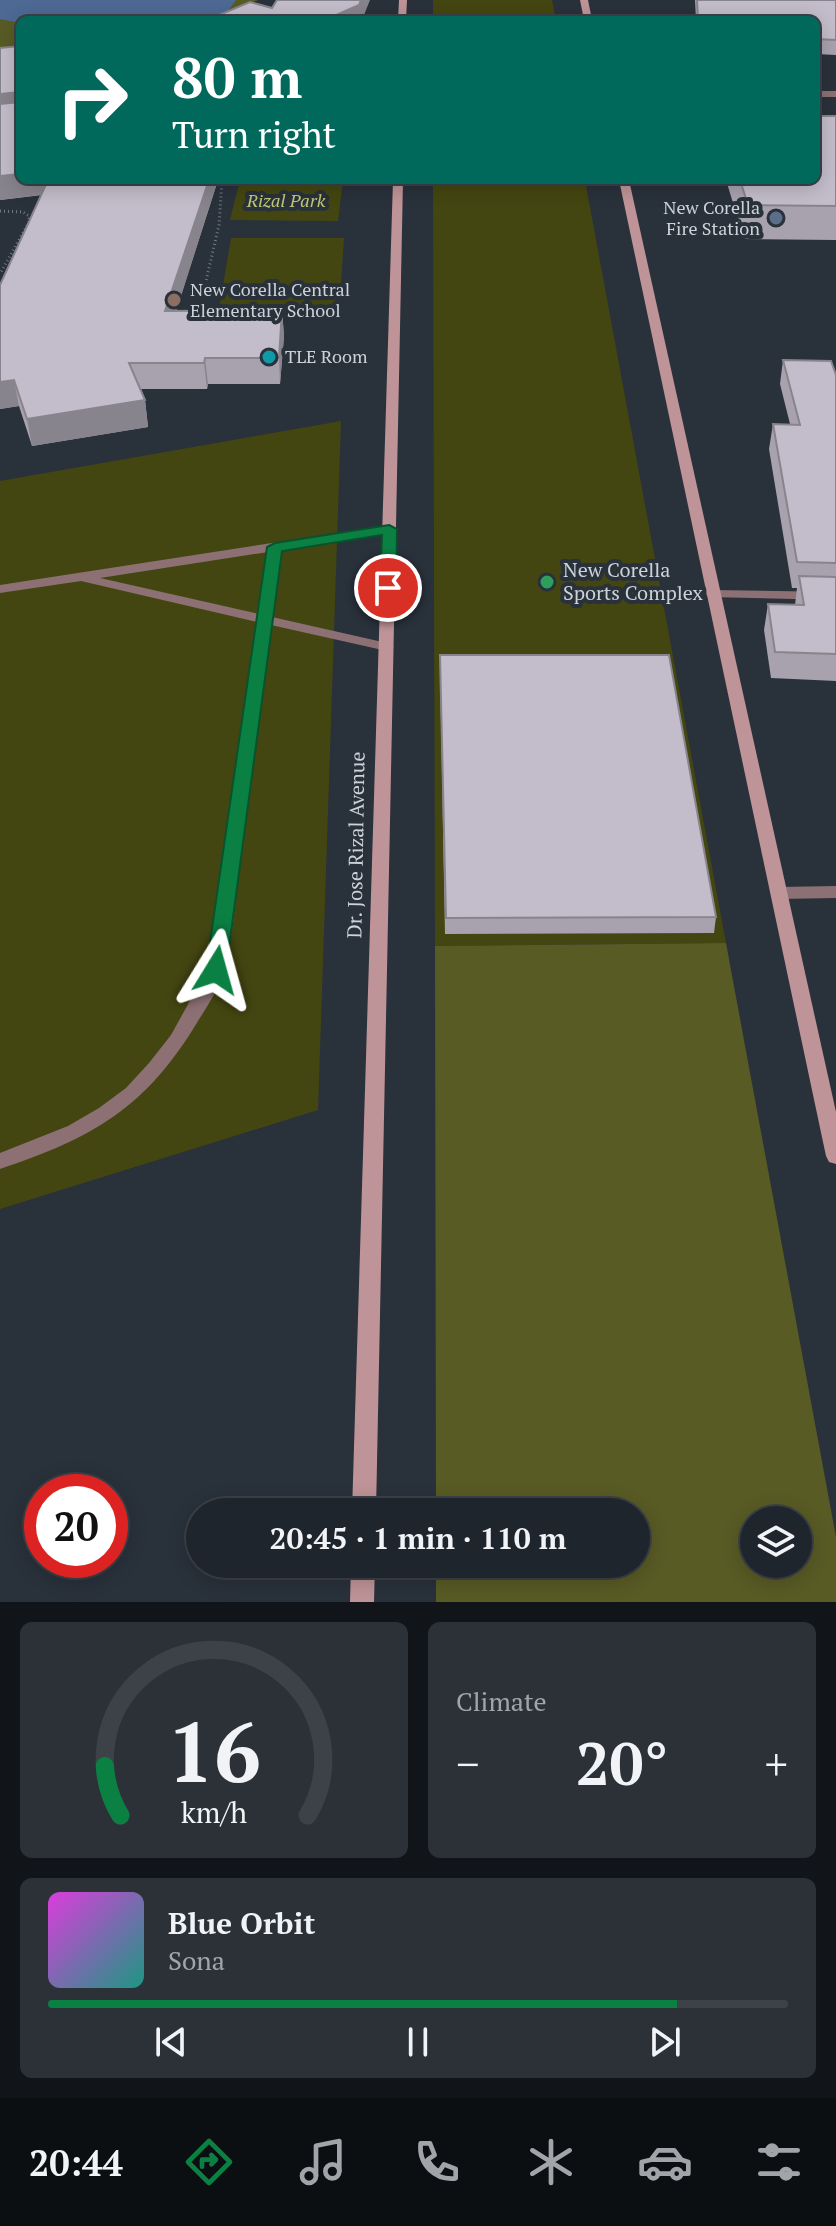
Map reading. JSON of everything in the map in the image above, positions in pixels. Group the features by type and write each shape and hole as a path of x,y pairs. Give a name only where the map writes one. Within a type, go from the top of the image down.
{"main road":[{"name":"Dr. Jose Rizal Avenue","path":"364,1498 398,184"},
{"path":"625,184 836,1156"},
{"path":"362,1602 363,1578"}],"street":[{"path":"0,589 389,529"},
{"path":"0,1161 29,1153 96,1122 152,1078 192,1022 216,970 275,547"},
{"path":"78,577 387,647"},
{"path":"713,594 836,596"},
{"path":"779,893 836,892"}],"path":[{"path":"195,329 219,225 222,184"},
{"path":"0,211 23,212 29,216 29,222 0,274"}],"green space":[{"path":"0,0 258,0 220,16 16,16 16,63 0,65"},
{"path":"433,0 552,0 555,16 433,16"},
{"name":"Rizal Park","path":"239,184 343,184 338,221 230,220"},
{"name":"New Corella Sports Complex","path":"433,184 586,184 726,943 435,946"},
{"path":"231,238 344,238 339,315 218,315"},
{"path":"341,421 318,1110 0,1209 0,481"},
{"path":"726,943 836,1537 836,1602 436,1602 436,1578 650,1578 650,1498 436,1498 435,946"}],"building":[{"path":"277,0 361,0 359,5 334,16 217,16 250,2 272,8"},
{"path":"697,0 836,0 836,40 820,39 820,16 698,16"},
{"path":"16,46 16,92 0,94 0,48"},
{"path":"16,102 16,174 0,176 0,104"},
{"path":"820,116 836,116 836,206 748,205 741,184 820,184"},
{"path":"46,184 208,184 165,311 282,310 279,358 205,358 204,363 129,363 145,400 27,419 14,380 0,382 0,285"},
{"path":"783,360 831,361 836,375 836,563 797,562 773,424 800,425"},
{"path":"799,576 836,577 836,654 775,652 768,604 804,605"},
{"path":"440,655 669,655 716,917 446,918"}],"waterway":[{"path":"0,3 47,12 136,15 189,7 210,0"}],"place":[{"name":"New Corella Fire Station","path":"776,218"},
{"name":"New Corella Central Elementary School","path":"174,300"},
{"name":"TLE Room","path":"269,357"},
{"name":"New Corella Sports Complex","path":"547,582"}],"route":[{"path":"216,970 275,547 389,529 388,588"}]}
